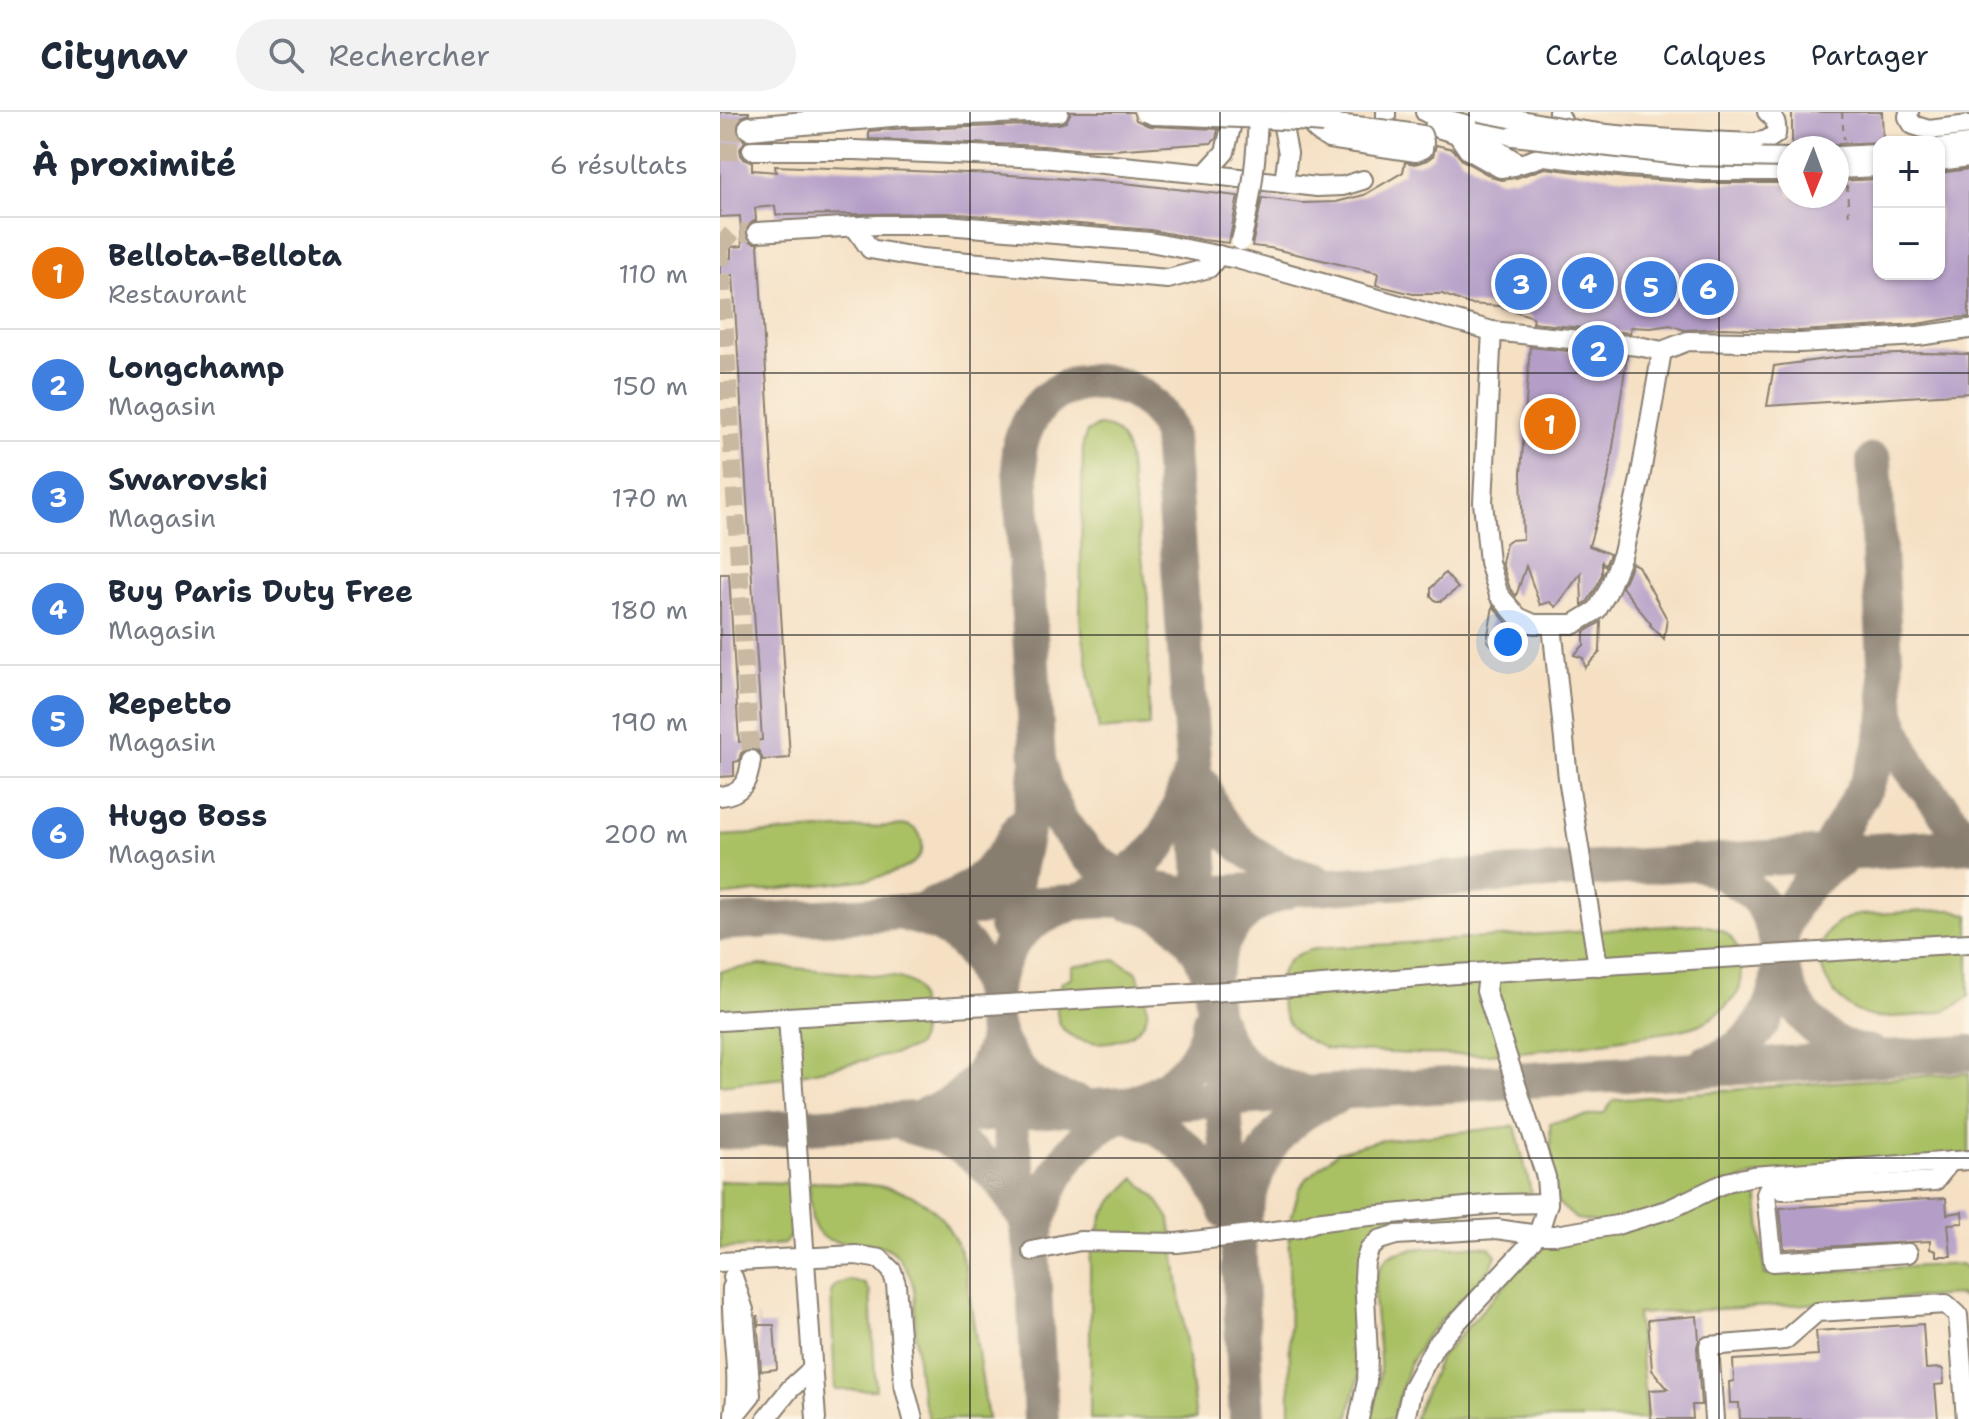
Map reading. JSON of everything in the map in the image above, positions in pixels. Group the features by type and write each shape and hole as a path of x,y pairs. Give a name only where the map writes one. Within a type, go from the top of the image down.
{"main road":[{"path":"751,139 860,119 924,112"}],"lane":[{"path":"860,119 1059,112"},
{"path":"1145,112 1153,115 1306,121 1320,123 1390,130 1422,135 1423,149 1416,152 1329,139 1316,132 1308,119 1307,112"},
{"path":"1205,174 1225,152 1231,112 1430,120 1500,137 1688,156 1777,158"},
{"path":"854,226 870,249 922,258 1168,279 1209,268 1233,252 1250,206 1258,112"},
{"path":"1280,112 1288,153 1284,183"},
{"path":"1479,112 1609,134 1763,144 1776,134 1777,124 1767,112"},
{"path":"1909,112 1908,117 1913,125 1929,130 1969,125"},
{"path":"1430,120 1466,135 1495,141 1522,163 1544,156 1627,166 1777,171"},
{"path":"751,139 855,150 1042,158 1317,187 1343,186 1363,180"},
{"path":"1945,147 1969,144"},
{"path":"1849,155 1873,154"},
{"path":"1945,160 1969,157"},
{"path":"1849,173 1873,168"},
{"path":"757,232 854,226 947,225 1233,252 1492,331 1662,351 1688,341 1800,343 1918,336 1969,329"},
{"path":"1492,331 1483,502 1489,562 1499,595 1518,617 1534,624 1574,624 1597,610 1608,591 1623,553 1640,479 1662,351"},
{"path":"1552,625 1568,778 1598,966"},
{"path":"720,796 731,795 745,786 751,760"},
{"path":"720,1021 1969,943"},
{"path":"1405,1419 1412,1388 1435,1346 1538,1235 1548,1203 1546,1177 1486,991 1488,977 1496,972"},
{"path":"788,1017 816,1419"},
{"path":"1359,1419 1367,1381 1368,1355 1365,1262 1369,1250 1379,1240 1396,1235 1497,1229 1555,1235 1617,1225 1670,1209 1727,1182 1935,1181 1960,1160"},
{"path":"1773,1182 1766,1194 1773,1262 1908,1253"},
{"path":"1032,1251 1080,1241 1192,1242 1299,1228 1339,1219 1497,1204 1548,1203"},
{"path":"728,1267 856,1255 880,1259 892,1271 896,1284 904,1385 913,1419"},
{"path":"720,1310 728,1267"},
{"path":"728,1267 744,1310 751,1395 731,1418"},
{"path":"1714,1419 1709,1346 1785,1340 1817,1312 1946,1304 1958,1315 1966,1419"},
{"path":"720,1320 724,1396 731,1418"},
{"path":"766,1419 790,1389 811,1370"}],"path":[{"path":"1847,208 1849,220"}],"green space":[{"path":"1097,426 1116,432 1127,450 1149,606 1149,726 1099,730 1080,620 1083,443 1087,432"},
{"path":"907,825 919,833 922,848 914,862 897,871 870,879 720,896 720,836"},
{"path":"1941,910 1969,915 1969,996 1949,1009 1928,1015 1888,1017 1874,1017 1856,1011 1840,999 1822,968 1821,951 1826,935 1838,923 1859,915"},
{"path":"1696,924 1729,935 1739,956 1741,983 1734,997 1711,1018 1675,1031 1504,1053 1437,1055 1326,1049 1306,1039 1289,1024 1281,1002 1280,977 1287,963 1296,955 1315,949"},
{"path":"1116,960 1137,972 1146,999 1147,1014 1142,1025 1132,1034 1106,1042 1079,1039 1067,1033 1058,1019 1057,1003 1062,982 1072,977 1072,966"},
{"path":"761,965 888,976 907,981 914,985 919,997 919,1041 916,1046 898,1053 783,1078 720,1085 720,971"},
{"path":"1969,1073 1969,1160 1753,1176 1617,1225 1576,1219 1557,1202 1550,1123 1604,1113 1614,1100"},
{"path":"1515,1126 1532,1195 1463,1201 1464,1231 1396,1235 1369,1250 1363,1357 1348,1419 1290,1419 1289,1243 1291,1218 1299,1190 1306,1179 1338,1152 1377,1141"},
{"path":"1135,1178 1156,1198 1170,1219 1196,1419 1090,1419 1090,1260 1102,1217 1114,1199"},
{"path":"720,1181 790,1183 793,1232 784,1244 720,1249"},
{"path":"809,1182 885,1187 906,1193 941,1217 954,1238 965,1266 988,1419 929,1419 919,1381 914,1293 909,1275 899,1258 879,1245 841,1242 820,1235 811,1215"},
{"path":"1726,1189 1757,1189 1765,1275 1961,1264 1969,1270 1969,1303 1959,1295 1637,1314 1647,1419 1414,1419 1439,1359 1538,1247 1636,1227 1689,1211"},
{"path":"1490,1248 1496,1255 1491,1268 1426,1336 1409,1365 1393,1419 1371,1419 1380,1370 1375,1290 1383,1263 1394,1254 1413,1249"},
{"path":"849,1280 865,1284 870,1292 876,1390 835,1390 831,1292 836,1285"}],"building":[{"path":"720,112 749,112 738,121 736,128 745,141 740,149 741,155 752,162 752,170 776,172 775,166 995,174 1124,183 1238,196 1229,243 1151,230 948,213 776,215 775,206 755,208 756,220 747,226 745,233 751,242 758,244 790,758 763,760 758,750 747,749 741,753 739,761 734,762 734,776 720,777 720,574 729,574 739,742 762,740 733,275 720,275 720,259 731,258 731,247 742,246 740,216 720,217"},
{"path":"1071,112 1133,112 1136,120 1149,126 1218,129 1216,139 1211,143 1112,150 869,139 869,131 906,128 1059,124 1066,122"},
{"path":"1792,112 1882,112 1883,136 1873,136 1873,142 1849,143 1849,136 1792,136"},
{"path":"1436,145 1453,149 1462,160 1501,180 1545,168 1626,178 1704,183 1777,183 1777,208 1849,208 1849,180 1873,179 1873,280 1945,280 1945,172 1969,169 1969,317 1917,324 1800,331 1684,330 1670,325 1631,327 1630,333 1533,323 1533,317 1499,306 1469,304 1442,294 1413,294 1376,285 1378,273 1252,246 1262,198 1302,203 1336,202 1364,195 1403,172 1405,162 1415,164 1433,156"},
{"path":"1530,347 1627,357 1608,479 1589,546 1610,554 1605,566 1602,562 1602,574 1597,586 1582,605 1581,573 1556,607 1550,602 1540,605 1526,566 1516,596 1510,589 1502,563 1506,543 1523,539 1521,473"},
{"path":"1969,354 1969,393 1767,406 1774,366 1848,356"},
{"path":"1632,563 1638,566 1667,619 1664,639 1622,587"},
{"path":"1445,573 1458,588 1441,601 1436,601 1431,596 1431,588"},
{"path":"1493,606 1507,623 1501,644 1494,647 1487,641"},
{"path":"1601,622 1600,652 1585,668 1583,658 1574,655 1584,645 1584,632"},
{"path":"1946,1198 1947,1214 1962,1212 1963,1223 1948,1224 1951,1256 1936,1256 1936,1251 1930,1249 1930,1241 1784,1249 1780,1208"},
{"path":"757,1316 759,1325 774,1325 777,1369 761,1371"},
{"path":"1697,1316 1701,1405 1692,1405 1693,1419 1651,1419 1649,1390 1668,1389 1652,1370 1648,1320"},
{"path":"1923,1324 1926,1369 1943,1370 1944,1384 1935,1385 1938,1419 1740,1419 1739,1403 1730,1403 1729,1382 1734,1381 1733,1360 1818,1355 1816,1331"}],"taxiway":[{"path":"1186,895 1153,889 1123,878 1087,854 1061,822 1044,785 1038,759 1019,450 1027,426 1041,405 1070,386 1088,382 1123,387 1139,395 1153,406 1170,437 1207,939 1238,1240"},
{"path":"1817,869 1867,784 1879,755 1888,714 1874,461"},
{"path":"1888,714 1911,768 1969,843"},
{"path":"1006,926 1037,769"},
{"path":"1078,1103 1054,1096 1033,1084 1003,1047 991,1006 1002,961 1010,945 1032,923 1110,886 1147,859 1168,832 1189,779"},
{"path":"1202,784 1218,818 1243,847 1278,868 1315,881"},
{"path":"932,905 958,895 979,880 1002,856 1020,828"},
{"path":"720,923 1969,845"},
{"path":"1706,1063 1732,1052 1761,1025 1777,986 1781,940 1788,914 1806,887 1839,861"},
{"path":"1701,864 1737,882 1760,901 1773,927 1790,992 1811,1023 1841,1045 1870,1053"},
{"path":"1215,968 1223,941 1238,920 1258,903 1284,892"},
{"path":"1128,903 1155,910 1177,925 1194,945 1207,969"},
{"path":"909,915 938,924 971,951 985,976 996,1031 989,1060 973,1084 952,1103 927,1114"},
{"path":"1140,1100 1166,1088 1186,1070 1201,1047 1210,1020"},
{"path":"1218,1022 1229,1047 1247,1067 1270,1081 1296,1090"},
{"path":"720,1132 1969,1053"},
{"path":"1003,1091 1032,1251 1041,1419"},
{"path":"1247,1419 1238,1240 1250,1193 1266,1153 1278,1136 1292,1121 1335,1097"},
{"path":"1034,1242 1045,1200 1065,1162 1094,1131 1132,1111"},
{"path":"1115,1113 1153,1125 1184,1147 1209,1177 1227,1212"},
{"path":"909,1126 944,1138 974,1156 1000,1180 1020,1210"}],"tunnel":[{"path":"720,130 750,128"},
{"path":"720,152 752,150"},
{"path":"720,247 732,233 757,232"},
{"path":"720,247 751,760"}],"place":[{"name":"Buy Paris Duty Free","path":"1588,283"},
{"name":"Swarovski","path":"1521,284"},
{"name":"Repetto","path":"1651,287"},
{"name":"Hugo Boss","path":"1708,289"},
{"name":"Longchamp","path":"1598,351"},
{"name":"Bellota-Bellota","path":"1550,424"}]}
